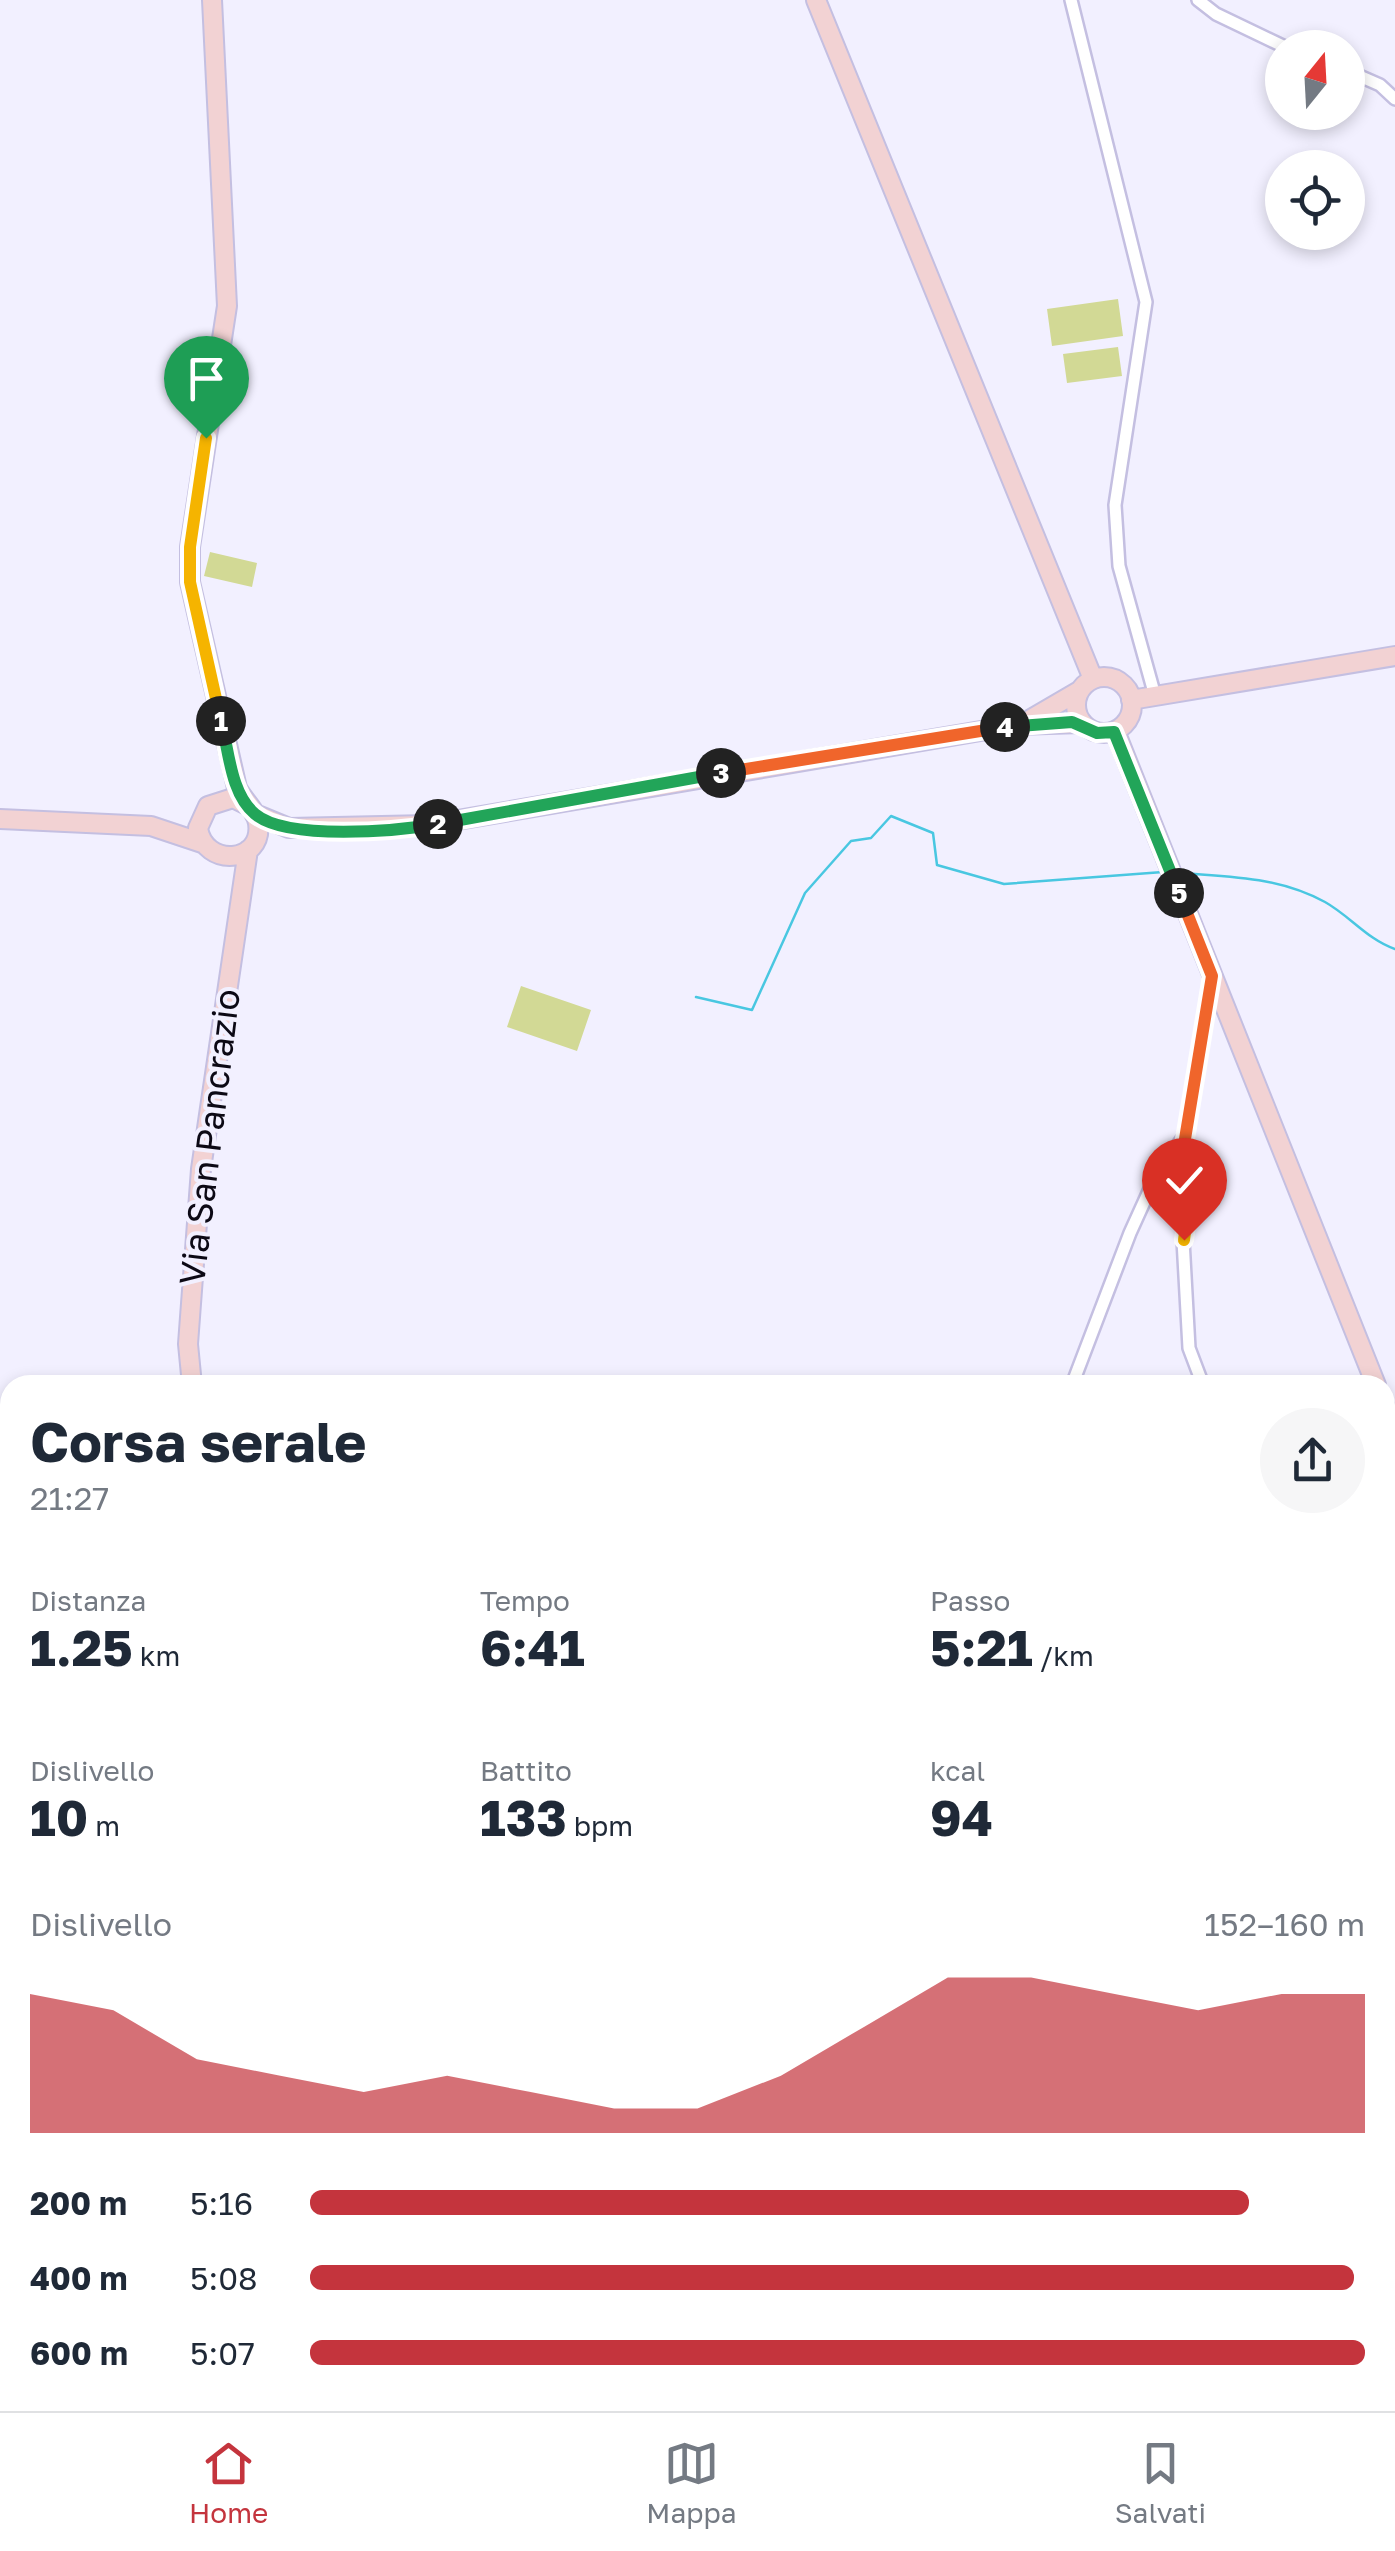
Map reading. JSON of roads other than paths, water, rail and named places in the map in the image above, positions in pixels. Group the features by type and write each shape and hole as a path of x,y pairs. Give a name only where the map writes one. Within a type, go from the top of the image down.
{"main road":[{"path":"212,0 226,306 190,547 198,625 233,769 252,810 251,846"},
{"path":"816,0 1086,686 1076,708 1082,723 1097,733 1114,732 1130,715 1131,700 1117,681 1086,686 1016,725"},
{"path":"1131,700 1395,656"},
{"path":"151,826 233,798 277,826 318,830 428,825 1016,725 1082,723"},
{"path":"1114,732 1372,1375"},
{"path":"202,843 198,828 206,808 233,769"},
{"path":"0,819 171,829 202,843 214,854 229,858 251,846 318,830"},
{"name":"Via San Pancrazio","path":"191,1375 188,1344 201,1169 251,846"},
{"path":"229,858 243,891"}],"street":[{"path":"1072,0 1146,302 1115,505 1119,566 1154,696"},
{"path":"1198,0 1216,14 1265,38"},
{"path":"1365,78 1395,98"},
{"path":"1198,1375 1189,1348 1184,1240 1191,1188 1185,1135 1212,976"},
{"path":"1076,1375 1154,1180 1185,1135"}],"waterway":[{"path":"696,997 752,1010 805,893 851,841 871,838 891,816 933,833 937,865 1004,884 1163,872"},
{"path":"1182,873 1290,887 1325,902 1376,940 1395,949"}]}
